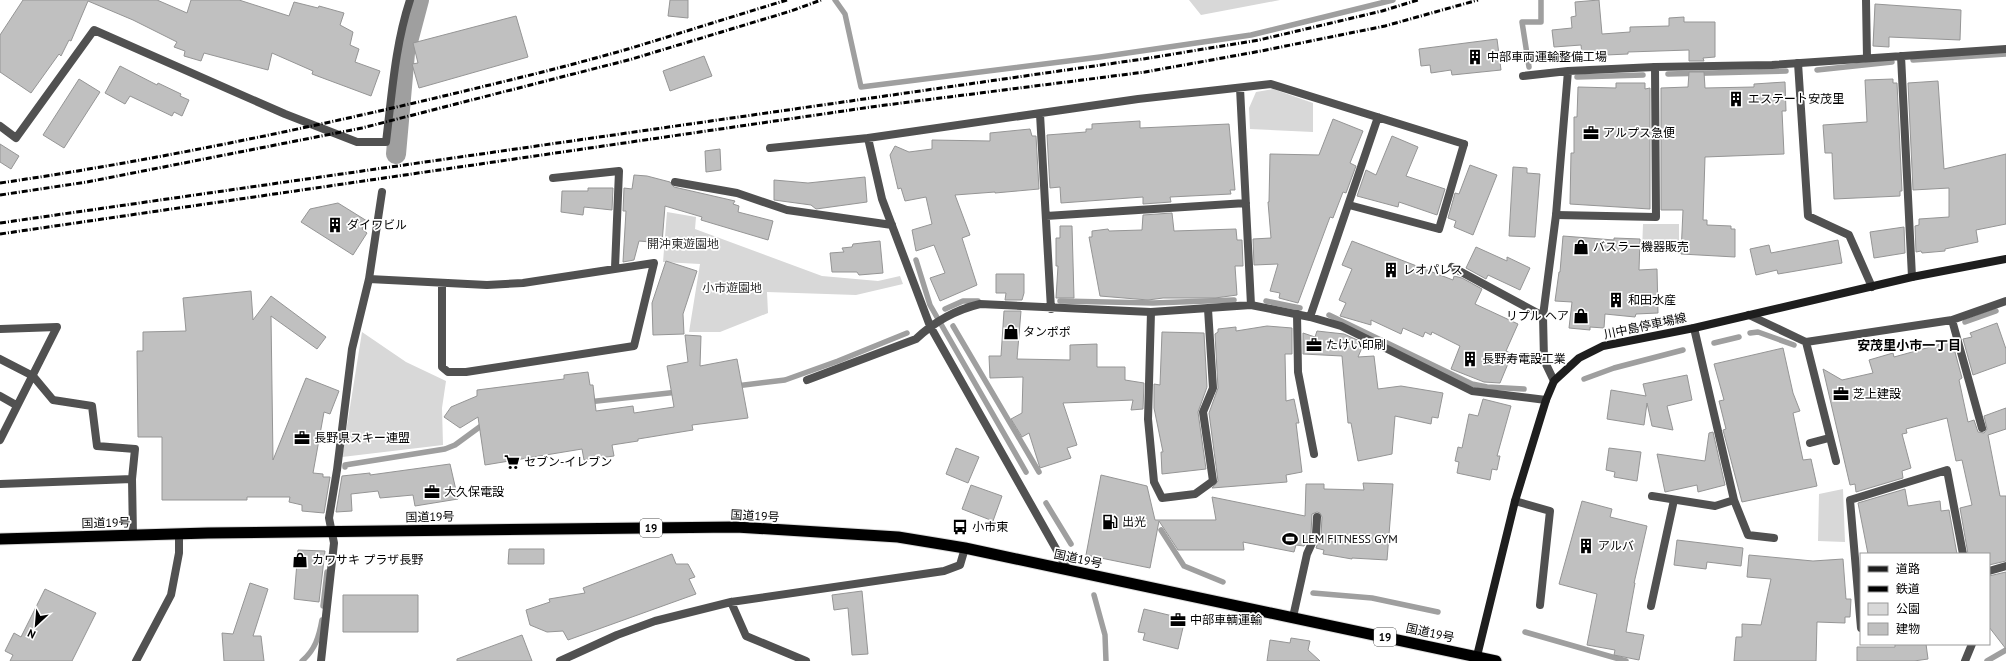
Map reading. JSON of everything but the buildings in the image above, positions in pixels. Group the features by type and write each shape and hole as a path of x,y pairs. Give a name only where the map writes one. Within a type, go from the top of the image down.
{"highway":[{"name":"国道19号","path":"0,539 331,531 736,527 898,537 965,548 1189,597 1293,617 1496,661"}],"main road":[{"name":"川中島停車場線","path":"1477,656 1515,501 1546,400 1554,381 1579,358 1603,346 1694,328 1912,277 2006,259"}],"street":[{"path":"0,126 16,138 94,30 285,114 357,142 386,142 397,54 404,17 410,0"},
{"path":"1866,0 1867,58"},
{"path":"1523,76 1568,71 1798,63 2006,49"},
{"path":"1901,56 1912,277"},
{"path":"1798,63 1808,216 1849,235 1872,287"},
{"path":"1556,215 1656,217 1655,67"},
{"path":"1554,381 1544,360 1543,316 1556,215 1568,71"},
{"path":"770,148 868,138 1138,99 1271,84 1464,144 1438,229 1349,205"},
{"path":"1240,88 1251,305"},
{"path":"1040,114 1051,309"},
{"path":"1310,317 1378,117"},
{"path":"868,138 882,199 932,325 1068,570"},
{"path":"552,178 619,171 615,268"},
{"path":"674,182 737,193 787,210 892,225"},
{"path":"321,661 334,543 329,518 337,470 352,349 369,279 382,192"},
{"path":"1046,216 1246,203"},
{"path":"369,279 487,285 523,283 654,263 634,346 466,372 448,372 442,367 442,283"},
{"path":"1452,267 1543,316"},
{"path":"1749,315 1806,342 1952,320 2006,300"},
{"path":"807,380 916,339 932,325 945,317 960,309 980,304 1051,309 1151,312 1251,305 1310,317 1341,326 1472,391 1546,400"},
{"path":"1151,312 1148,419 1154,482 1162,498 1195,494 1214,481 1203,412 1213,388 1208,309"},
{"path":"1297,314 1298,372 1314,454"},
{"path":"1952,320 1982,428"},
{"path":"0,329 57,327 0,440"},
{"path":"1694,328 1734,500 1748,535 1774,538"},
{"path":"1806,342 1836,461"},
{"path":"0,359 33,376 52,400 92,406 96,446 135,449 132,479 133,536"},
{"path":"0,396 16,406"},
{"path":"1810,443 1829,438"},
{"path":"1860,616 1850,500 1947,470 1963,553"},
{"path":"0,484 132,479"},
{"path":"1652,496 1715,506 1734,500"},
{"path":"1651,606 1674,500"},
{"path":"1515,501 1550,511 1540,606"},
{"path":"1293,617 1307,554 1316,534 1317,517"},
{"path":"136,661 171,595 179,553 179,534"},
{"path":"560,661 617,635 655,621 731,602 944,571 960,565 965,548"},
{"path":"1990,571 2006,566"},
{"path":"731,602 746,636 806,661"},
{"path":"1965,661 1972,645"}],"green space":[{"path":"1189,0 1280,0 1201,15"},
{"path":"1273,89 1313,103 1313,132 1250,129 1249,108 1256,92"},
{"name":"小市遊園地","path":"667,212 696,217 695,229 822,276 878,281 900,276 903,284 856,295 767,292 768,313 720,332 689,332 700,264 663,262"},
{"path":"1643,224 1679,224 1679,252 1642,251"},
{"path":"362,332 406,362 446,381 442,408 443,445 342,457"},
{"path":"1843,489 1845,542 1818,541 1819,494"}],"waterway":[{"path":"396,154 405,53 419,0"},
{"path":"835,0 845,14 861,87 1100,57 1251,35 1393,0"},
{"path":"1529,67 1522,22 1541,22 1541,0"},
{"path":"1913,60 2006,54"},
{"path":"1817,70 1892,62"},
{"path":"1668,74 1786,71"},
{"path":"1577,77 1643,75"},
{"path":"916,260 930,305 1026,472"},
{"path":"1060,301 1153,303 1234,300"},
{"path":"945,309 963,301 978,301"},
{"path":"1266,301 1300,308"},
{"path":"1965,322 1996,311"},
{"path":"1329,315 1472,384 1487,387 1524,389"},
{"path":"953,326 1039,472"},
{"path":"1750,333 1758,332 1794,345"},
{"path":"736,386 785,380 838,361 907,333"},
{"path":"1714,343 1739,337"},
{"path":"1584,379 1614,368 1683,350"},
{"path":"588,402 678,392"},
{"path":"345,467 345,465 445,449 455,445 485,423"},
{"path":"1046,503 1071,544"},
{"path":"1161,530 1184,566 1223,582"},
{"path":"323,606 327,572"},
{"path":"1313,593 1372,598 1438,612"},
{"path":"1094,595 1105,635 1106,661"},
{"path":"302,661 316,643 322,620"},
{"path":"1525,632 1626,661"},
{"path":"1987,661 2006,650"}],"railway":[{"path":"0,183 108,166 215,146 427,100 528,76 603,56 787,0"},
{"path":"0,195 87,182 362,128 632,59 791,11 821,0"},
{"path":"0,223 1143,59 1259,40 1382,11 1418,0"},
{"path":"0,234 878,106 1145,72 1261,51 1385,26 1478,0"}],"place":[{"name":"中部車両運輸整備工場","path":"1475,57"},
{"name":"エステート安茂里","path":"1736,99"},
{"name":"アルプス急便","path":"1591,133"},
{"name":"ダイワビル","path":"335,225"},
{"name":"バスラー機器販売","path":"1581,247"},
{"name":"レオパレス","path":"1391,270"},
{"name":"和田水産","path":"1616,300"},
{"name":"リプル ヘア","path":"1581,316"},
{"name":"タンポポ","path":"1011,332"},
{"name":"たけい印刷","path":"1314,345"},
{"name":"長野寿電設工業","path":"1470,359"},
{"name":"芝上建設","path":"1841,394"},
{"name":"長野県スキー連盟","path":"302,438"},
{"name":"セブン-イレブン","path":"512,462"},
{"name":"大久保電設","path":"432,492"},
{"name":"出光","path":"1110,522"},
{"name":"小市東","path":"960,527"},
{"name":"LEM FITNESS GYM","path":"1290,539"},
{"name":"アルバ","path":"1586,546"},
{"name":"カワサキ プラザ長野","path":"300,560"},
{"name":"中部車輌運輸","path":"1178,620"}],"district":[{"name":"安茂里小市一丁目","path":"1909,345"}],"park label":[{"name":"開沖東遊園地","path":"683,244"}]}
